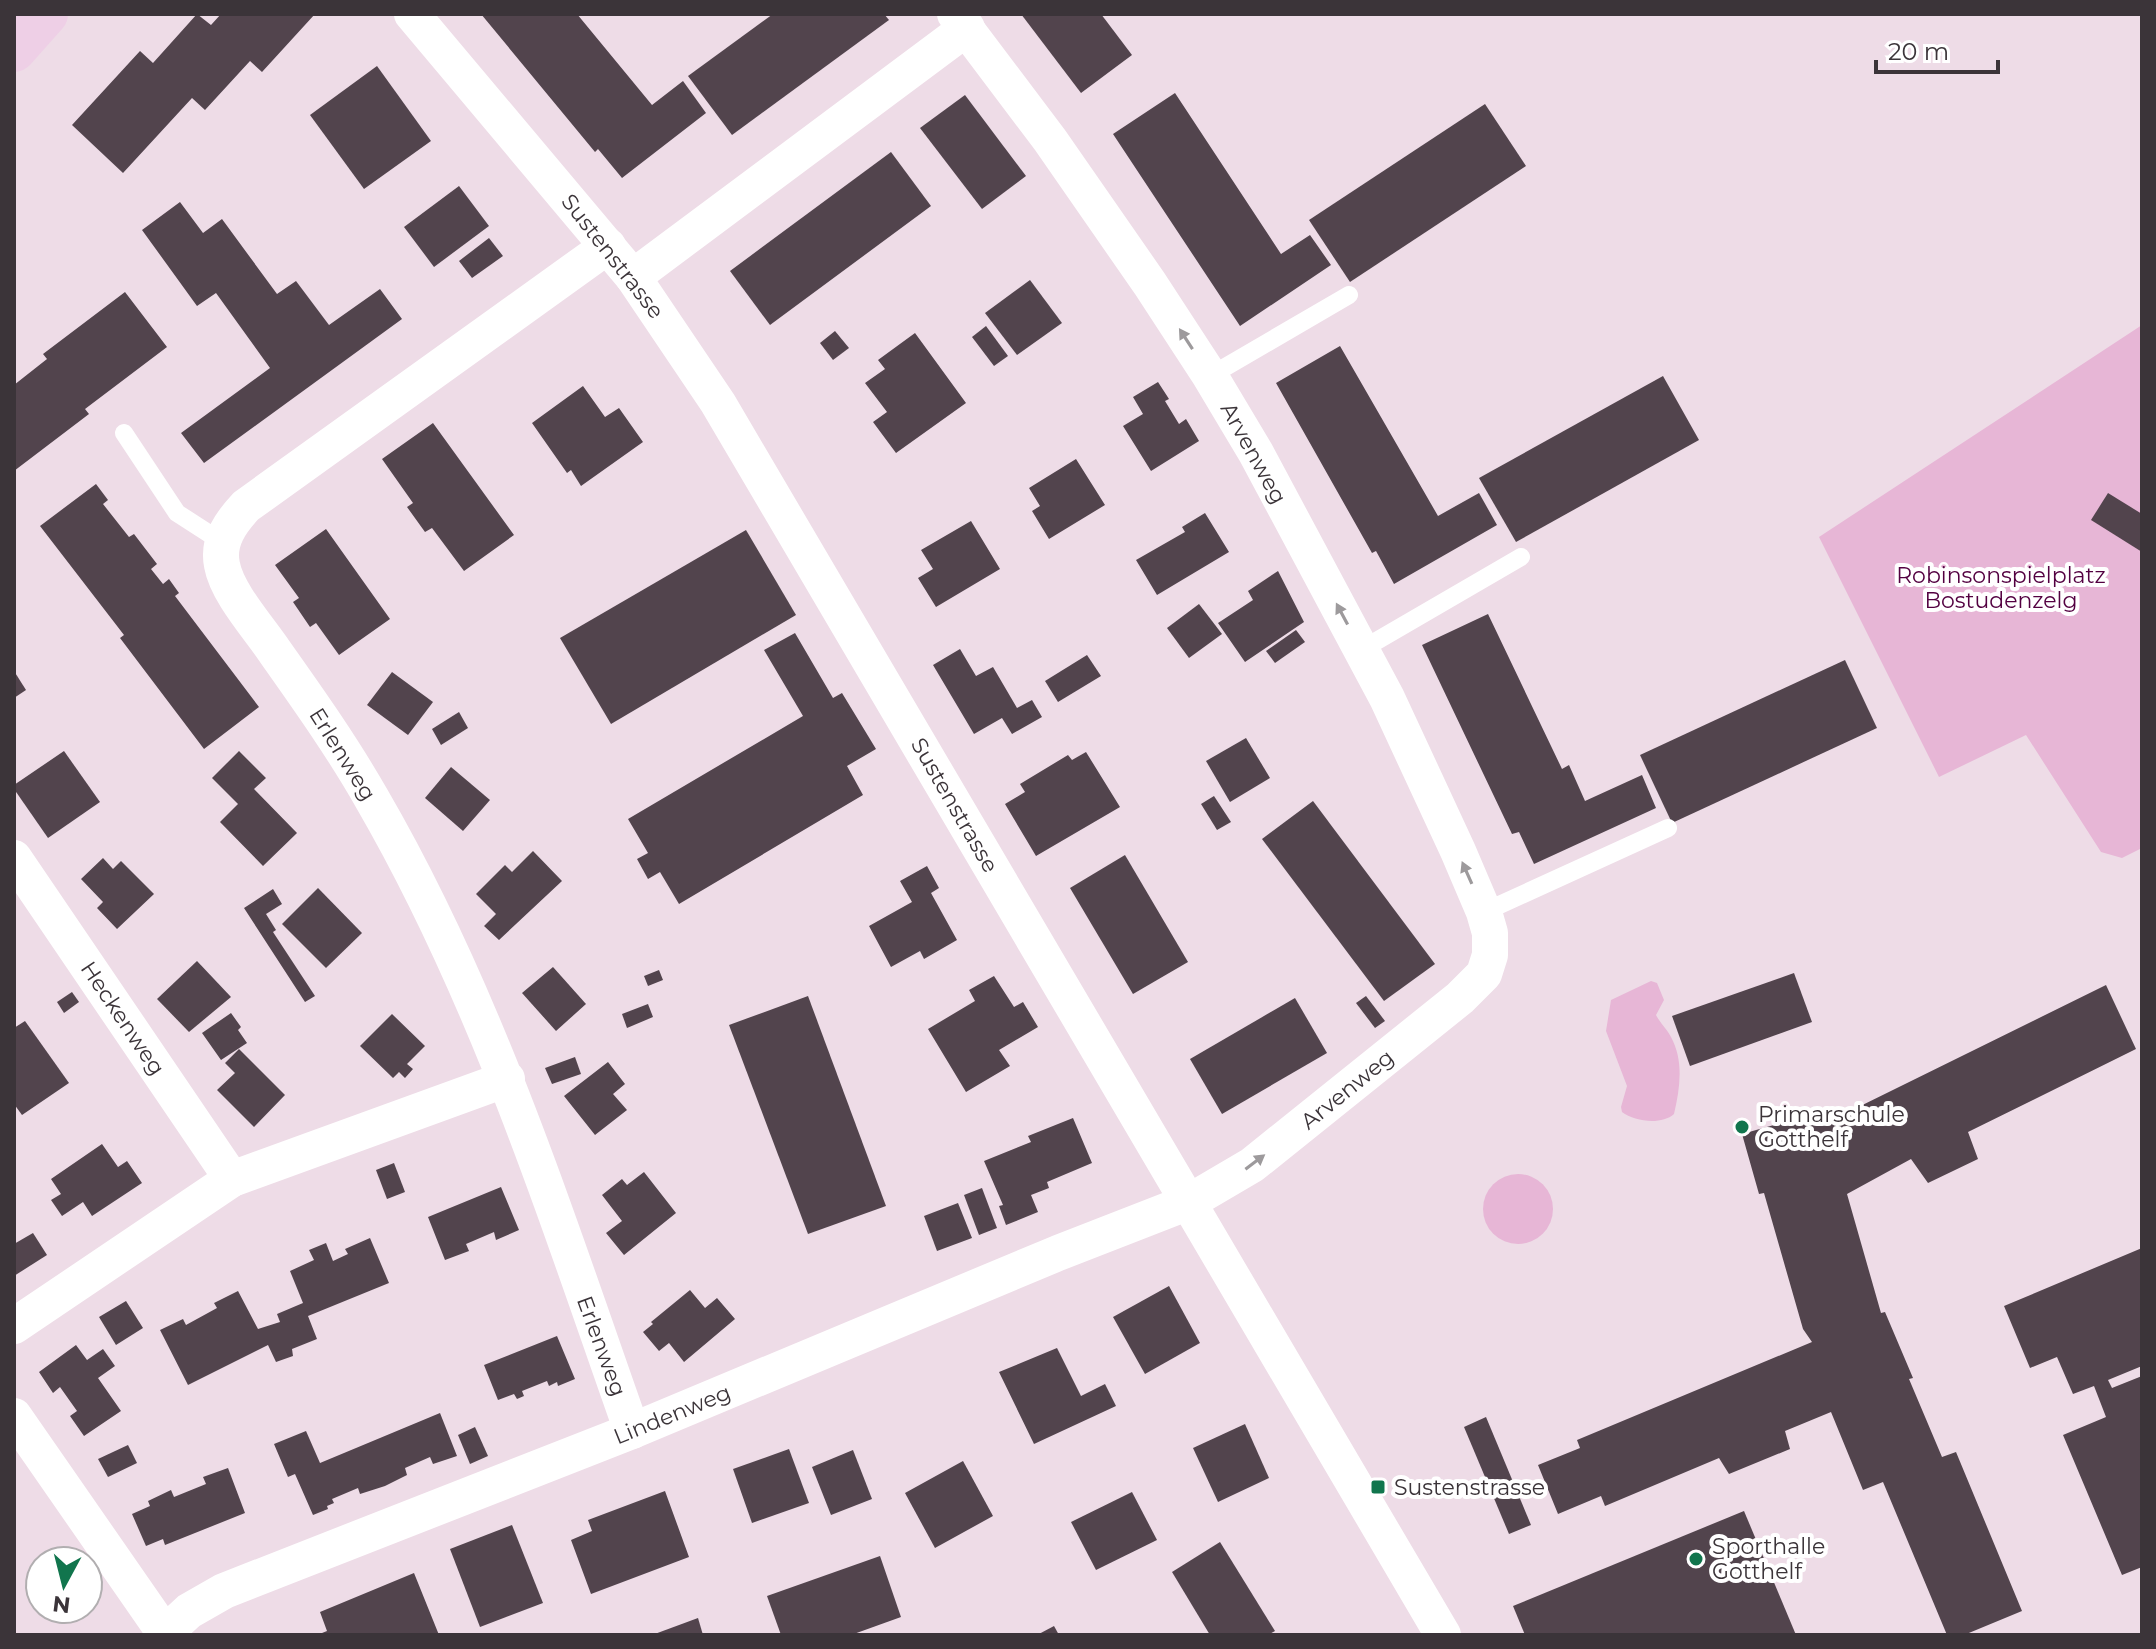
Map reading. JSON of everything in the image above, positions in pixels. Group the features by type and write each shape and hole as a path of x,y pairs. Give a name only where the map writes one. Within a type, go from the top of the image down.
{"street":[{"path":"14,50 46,14"},
{"name":"Sustenstrasse","path":"412,14 633,277 718,403 1443,1635"},
{"name":"Arvenweg","path":"633,277 961,21 1050,140 1210,376 1256,453 1387,698 1484,912 1490,933 1490,955 1484,974 1460,998 1252,1165 1189,1202"},
{"path":"222,542 231,522 246,506 608,246"},
{"name":"Erlenweg","path":"222,542 221,564 229,586 306,696 378,809 446,938 507,1079 632,1431"},
{"name":"Heckenweg","path":"14,858 232,1179"},
{"path":"14,1326 232,1179 507,1079"},
{"name":"Lindenweg","path":"164,1634 189,1611 224,1591 632,1431 1058,1253 1189,1202"},
{"path":"14,1416 164,1634"}],"lane":[{"path":"1210,376 1349,295"},
{"path":"124,433 177,513 222,542"},
{"path":"1361,650 1521,557"},
{"path":"1484,912 1668,828"}],"green space":[{"name":"Robinsonspielplatz Bostudenzelg","path":"2142,325 2142,848 2122,858 2101,852 2026,735 1939,777 1819,537"},
{"path":"1651,981 1657,983 1664,1000 1656,1015 1675,1046 1680,1075 1674,1114 1656,1121 1634,1118 1622,1112 1627,1086 1606,1031 1611,1000"},
{"path":"1518,1174 1543,1184 1553,1209 1543,1234 1518,1244 1493,1234 1483,1209 1493,1184"}],"building":[{"path":"197,14 211,25 221,14 315,14 262,72 250,61 205,110 192,98 123,173 72,125 140,51 153,63"},
{"path":"481,14 577,14 652,105 683,81 706,113 622,178 598,149 595,152"},
{"path":"773,14 884,14 889,20 732,135 688,76"},
{"path":"1021,14 1101,14 1132,55 1081,93"},
{"path":"377,66 431,141 364,189 310,115"},
{"path":"1175,93 1281,254 1310,235 1331,265 1240,326 1113,134"},
{"path":"965,95 1026,176 982,209 920,128"},
{"path":"1485,104 1526,166 1350,282 1309,220"},
{"path":"891,152 931,206 770,325 730,271"},
{"path":"459,186 489,226 434,267 404,227"},
{"path":"180,202 203,233 222,219 277,294 296,281 329,325 380,289 402,319 204,463 181,433 270,368 216,293 197,306 142,230"},
{"path":"489,238 503,256 472,278 459,261"},
{"path":"1030,280 1062,323 1017,355 985,313"},
{"path":"125,292 167,347 85,409 89,414 14,471 14,385 47,359 43,354"},
{"path":"986,326 1008,356 994,366 972,337"},
{"path":"835,331 849,348 833,360 820,343"},
{"path":"915,333 966,403 896,453 873,422 887,412 865,383 885,369 878,360"},
{"path":"1340,346 1438,516 1479,493 1497,525 1394,584 1376,551 1372,553 1276,383"},
{"path":"1663,376 1699,440 1516,542 1479,478"},
{"path":"1158,382 1179,424 1186,419 1199,441 1151,471 1123,426 1143,414 1133,397"},
{"path":"583,386 605,417 619,408 643,442 581,486 571,470 567,473 532,423"},
{"path":"433,423 514,535 464,571 432,528 425,532 407,507 413,503 382,459"},
{"path":"1076,459 1105,505 1049,539 1032,511 1040,506 1029,488"},
{"path":"96,484 108,500 103,504 129,537 134,534 157,564 151,569 163,584 169,579 179,593 175,596 259,707 204,749 120,638 124,635 40,526"},
{"path":"2108,493 2142,514 2142,552 2091,520"},
{"path":"1205,513 1229,552 1157,595 1136,560 1185,532 1182,527"},
{"path":"971,521 1000,569 936,607 918,578 933,569 921,550"},
{"path":"326,529 390,619 339,655 316,623 310,627 293,602 299,598 275,565"},
{"path":"746,530 796,615 611,724 560,638"},
{"path":"1278,571 1304,622 1245,662 1218,623 1253,600 1248,591"},
{"path":"1199,604 1222,634 1189,658 1167,628"},
{"path":"1488,614 1562,769 1569,765 1585,801 1642,775 1656,808 1534,864 1519,832 1512,834 1422,645"},
{"path":"1296,630 1305,642 1275,663 1266,651"},
{"path":"795,633 833,698 842,693 876,749 847,766 863,795 679,904 660,872 648,879 637,859 648,853 628,819 803,716 764,650"},
{"path":"960,649 976,676 993,667 1017,708 1032,700 1042,717 1012,734 1002,718 974,734 933,665"},
{"path":"1087,655 1101,676 1058,702 1045,681"},
{"path":"1845,660 1877,728 1672,823 1640,755"},
{"path":"14,671 26,690 14,698"},
{"path":"392,672 433,702 408,735 367,705"},
{"path":"459,712 468,728 441,745 432,729"},
{"path":"1246,738 1270,778 1230,802 1206,761"},
{"path":"64,751 100,802 48,838 14,785"},
{"path":"239,751 266,778 254,789 297,833 263,866 220,822 238,804 212,778"},
{"path":"1086,752 1120,807 1036,856 1005,804 1025,792 1020,784 1068,755 1072,760"},
{"path":"451,767 490,800 463,831 425,798"},
{"path":"1214,796 1231,822 1217,830 1201,804"},
{"path":"1313,801 1435,964 1384,1001 1262,839"},
{"path":"533,851 562,881 499,940 484,926 496,914 476,894 505,865 512,872"},
{"path":"1125,855 1188,962 1133,994 1070,888"},
{"path":"103,858 113,869 121,861 154,894 117,929 97,908 103,902 81,879"},
{"path":"927,866 939,888 931,893 957,940 924,959 920,951 891,967 869,926 912,902 900,881"},
{"path":"318,888 362,933 326,968 282,924"},
{"path":"273,889 282,904 266,914 276,930 273,932 315,996 305,1002 244,908"},
{"path":"197,961 231,997 189,1032 157,999"},
{"path":"553,967 586,1004 556,1031 522,993"},
{"path":"659,970 663,980 648,986 644,976"},
{"path":"1794,973 1812,1022 1690,1066 1672,1016"},
{"path":"994,976 1014,1007 1023,1002 1038,1027 999,1050 1010,1066 966,1092 928,1029 975,1001 969,990"},
{"path":"2106,985 2136,1049 1968,1132 1978,1159 1928,1183 1911,1159 1847,1194 1881,1313 1885,1312 1913,1378 1909,1379 1942,1457 1956,1452 2022,1611 1964,1635 1947,1635 1883,1482 1863,1490 1831,1412 1785,1431 1790,1449 1729,1474 1719,1458 1605,1506 1601,1496 1558,1514 1538,1465 1580,1448 1577,1440 1812,1342 1803,1329 1764,1193 1759,1194 1742,1134 1830,1109 1832,1120"},
{"path":"72,992 79,1002 64,1013 57,1002"},
{"path":"808,996 886,1206 808,1234 729,1025"},
{"path":"1366,996 1385,1021 1375,1028 1356,1003"},
{"path":"1295,998 1327,1053 1222,1114 1190,1059"},
{"path":"648,1004 653,1017 627,1028 622,1014"},
{"path":"231,1013 247,1043 221,1060 202,1033"},
{"path":"392,1014 425,1046 407,1064 413,1069 405,1078 399,1072 393,1078 360,1046"},
{"path":"25,1021 69,1083 22,1115 14,1104 14,1028"},
{"path":"239,1049 285,1095 254,1127 217,1090 235,1073 225,1063"},
{"path":"575,1057 581,1074 552,1084 545,1068"},
{"path":"608,1062 625,1084 613,1094 627,1110 595,1135 564,1096"},
{"path":"1073,1118 1092,1163 1047,1182 1049,1188 1031,1195 1038,1212 1006,1225 999,1206 1003,1205 984,1161 1031,1142 1028,1136"},
{"path":"102,1144 118,1167 127,1161 142,1183 92,1216 83,1202 62,1216 51,1200 61,1194 51,1179"},
{"path":"394,1163 405,1192 387,1199 376,1170"},
{"path":"644,1172 676,1213 624,1255 606,1233 622,1221 602,1195 622,1179 627,1185"},
{"path":"501,1187 519,1230 496,1240 494,1232 466,1244 469,1251 445,1260 428,1217"},
{"path":"982,1188 997,1228 979,1235 964,1195"},
{"path":"958,1203 972,1238 937,1251 924,1216"},
{"path":"33,1233 47,1255 14,1276 14,1244"},
{"path":"370,1238 389,1283 308,1316 317,1339 292,1349 293,1356 276,1362 268,1345 188,1385 160,1330 183,1319 186,1325 217,1308 214,1303 238,1291 258,1329 280,1322 277,1314 303,1303 290,1271 314,1260 309,1250 326,1243 333,1261 348,1254 345,1249"},
{"path":"2142,1248 2142,1366 2108,1380 2112,1388 2142,1376 2142,1567 2122,1575 2063,1435 2106,1417 2094,1386 2073,1394 2057,1357 2030,1368 2004,1306"},
{"path":"1169,1286 1200,1343 1145,1374 1113,1317"},
{"path":"690,1290 705,1308 717,1298 735,1319 684,1362 669,1343 659,1351 643,1332"},
{"path":"126,1301 143,1328 116,1345 99,1317"},
{"path":"557,1336 575,1379 558,1386 557,1382 549,1386 547,1381 522,1391 524,1396 517,1399 514,1394 498,1400 484,1365"},
{"path":"76,1345 87,1360 103,1349 115,1366 98,1378 121,1411 84,1436 70,1416 77,1411 60,1387 53,1393 39,1372"},
{"path":"1057,1348 1081,1396 1105,1384 1116,1406 1034,1444 999,1372"},
{"path":"440,1413 457,1456 433,1464 430,1457 405,1468 407,1475 385,1486 360,1494 358,1488 332,1499 334,1503 327,1506 328,1509 313,1515 295,1474 288,1477 274,1444 306,1431 320,1463"},
{"path":"1486,1417 1531,1525 1509,1534 1464,1427"},
{"path":"1245,1424 1269,1478 1218,1502 1193,1448"},
{"path":"475,1427 488,1456 470,1464 458,1435"},
{"path":"128,1445 137,1463 108,1477 98,1459"},
{"path":"789,1449 809,1503 752,1523 733,1469"},
{"path":"853,1450 872,1499 831,1515 812,1467"},
{"path":"963,1461 993,1516 935,1548 905,1493"},
{"path":"228,1468 245,1513 165,1545 163,1539 146,1546 132,1514 150,1506 148,1501 171,1490 174,1497 206,1484 203,1477"},
{"path":"665,1491 689,1557 591,1594 571,1540 592,1531 588,1520"},
{"path":"1132,1492 1157,1540 1096,1570 1071,1522"},
{"name":"Sporthalle Gotthelf","path":"1744,1511 1796,1635 1525,1635 1513,1606"},
{"path":"512,1525 543,1603 480,1627 450,1549"},
{"path":"1220,1542 1275,1631 1268,1635 1210,1635 1172,1572"},
{"path":"880,1556 901,1617 851,1635 781,1635 767,1596"},
{"path":"414,1573 439,1635 317,1635 327,1631 320,1612"},
{"path":"698,1618 703,1635 652,1635"},
{"path":"1054,1626 1059,1635 1037,1635"}],"place":[{"name":"Primarschule Gotthelf","path":"1742,1127"},
{"name":"Sustenstrasse","path":"1378,1487"},
{"name":"Sporthalle Gotthelf","path":"1696,1559"}]}
